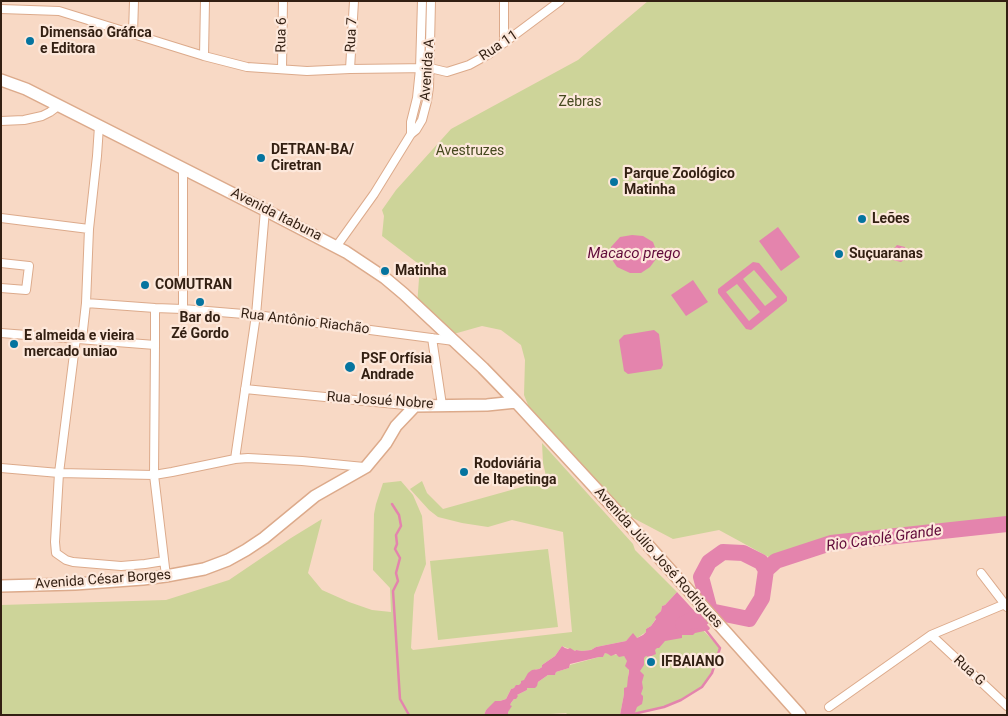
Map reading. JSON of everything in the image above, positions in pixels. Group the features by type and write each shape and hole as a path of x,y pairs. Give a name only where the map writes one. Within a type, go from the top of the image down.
{"main road":[{"name":"Avenida Itabuna","path":"1,80 26,89 346,252 385,278 404,294 483,368 516,402"},
{"name":"Rua Josué Nobre","path":"414,406 487,405 516,402"},
{"name":"Avenida Júlio José Rodrigues","path":"516,402 800,715"},
{"name":"Avenida César Borges","path":"1,586 75,584 166,576 204,569 228,560 264,538 315,496 366,468 396,426 414,406"}],"street":[{"path":"59,1 59,12"},
{"path":"133,34 134,1"},
{"path":"204,56 205,1"},
{"name":"Rua 6","path":"282,69 283,1"},
{"name":"Rua 7","path":"350,69 354,1"},
{"name":"Avenida A","path":"411,134 411,122 417,98 420,69 422,1"},
{"name":"Avenida A","path":"336,247 374,194 411,134 419,125 424,114 430,68 431,1"},
{"path":"504,1 504,43"},
{"name":"Rua 11","path":"1,9 59,12 204,56 247,67 307,71 430,68 448,72 469,65 489,54 560,1"},
{"path":"1,121 24,120 42,116 58,106"},
{"path":"99,126 89,229 86,303 59,473 56,553 66,560 73,562 121,566 164,561"},
{"path":"183,168 183,309"},
{"path":"235,459 256,315 265,210"},
{"path":"1,218 89,229"},
{"path":"1,263 29,266 26,290 1,288"},
{"name":"Rua Antônio Riachão","path":"86,303 256,315 454,341"},
{"path":"155,308 154,475 166,576"},
{"path":"1,332 155,345"},
{"path":"432,338 442,405"},
{"name":"Rua Josué Nobre","path":"245,389 414,406"},
{"path":"1,468 59,473 154,475 248,458 302,460 366,468"},
{"path":"829,708 931,635 1006,605 981,572"},
{"name":"Rua G","path":"931,635 1007,706"}],"green space":[{"path":"648,1 1007,1 1007,524 831,543 776,561 719,530 673,539 616,509 534,420 524,395 525,360 521,345 501,330 482,326 450,335 417,306 420,265 382,236 384,216 382,210 396,190 451,129 578,60"},
{"path":"542,443 633,544 635,550 677,592 662,606 661,611 651,626 646,629 646,632 637,638 630,637 626,641 582,651 575,651 562,646 555,656 542,665 542,667 536,669 519,686 511,689 506,699 486,710 484,715 1,715 1,605 166,600 229,580 322,519 308,573 322,590 372,610 391,612 390,588 373,570 374,514 383,483 401,481 413,495 422,516 426,564 414,595 411,648 413,650 572,632 563,532 512,520 488,527 438,517 410,489 422,481 427,493 443,509 538,484 546,476"},
{"path":"548,549 558,627 438,640 430,561"},
{"path":"700,627 720,648 712,671 702,687 681,700 664,707 629,715 640,660 653,637"},
{"path":"605,653 624,656 628,661 628,687 624,690 620,715 565,715 567,713 506,715 511,706 509,705 517,695 527,690 527,688 535,687 538,682 548,675 555,675 556,672 569,668 570,665 603,657"}],"water":[{"path":"778,227 800,257 781,271 759,241"},
{"name":"Macaco prego","path":"643,236 653,242 656,250 656,259 650,267 641,273 630,273 617,267 611,258 611,247 620,237"},
{"path":"897,245 905,247 909,253 908,257 901,262 893,260 891,256 891,252"},
{"path":"753,262 759,263 787,297 787,301 751,330 746,329 718,293 718,289","holes":["754,270 777,297 765,306 743,279","737,284 760,312 749,321 726,292"]},
{"path":"693,280 708,302 686,316 671,295"},
{"path":"654,330 659,334 663,365 661,369 628,374 624,371 619,340 624,335"},
{"path":"677,592 710,628 693,635 682,635 682,638 665,641 655,650 656,654 644,658 644,665 640,671 644,675 641,694 643,699 642,704 637,707 634,715 620,715 624,688 627,687 629,672 625,666 627,661 624,656 619,657 616,654 611,656 605,653 603,657 570,664 569,668 556,672 555,675 548,675 538,682 535,688 527,688 527,690 517,695 516,699 511,703 510,705 512,706 508,714 484,715 486,710 495,701 506,699 511,689 519,685 532,670 542,667 542,665 555,656 562,646 575,651 591,650 596,647 626,641 633,633 637,638 643,635 656,619 655,617 661,611 662,606"}],"waterway":[{"path":"392,504 399,515 401,526 396,535 397,544 395,549 400,558 396,573 398,581 393,591 400,699 409,715"},
{"name":"Rio Catolé Grande","path":"683,624 692,620 699,621 710,611 749,619 762,598 766,570 776,561 831,543 1007,524"},
{"name":"Rio Catolé Grande","path":"710,611 701,577 709,562 723,552 743,553 761,562 766,570"},
{"path":"629,715 664,707 681,700 702,687 712,673 720,648 705,629"}],"place":[{"name":"Dimensão Gráfica e Editora","path":"30,41"},
{"name":"DETRAN-BA/ Ciretran","path":"261,158"},
{"name":"Parque Zoológico Matinha","path":"614,182"},
{"name":"Leões","path":"862,219"},
{"name":"Suçuaranas","path":"839,254"},
{"name":"Matinha","path":"385,271"},
{"name":"COMUTRAN","path":"145,285"},
{"name":"Bar do Zé Gordo","path":"200,302"},
{"name":"E almeida e vieira mercado uniao","path":"14,344"},
{"name":"PSF Orfísia Andrade","path":"350,367"},
{"name":"Rodoviária de Itapetinga","path":"464,472"},
{"name":"IFBAIANO","path":"651,662"}],"park label":[{"name":"Zebras","path":"580,102"},
{"name":"Avestruzes","path":"470,151"}]}
